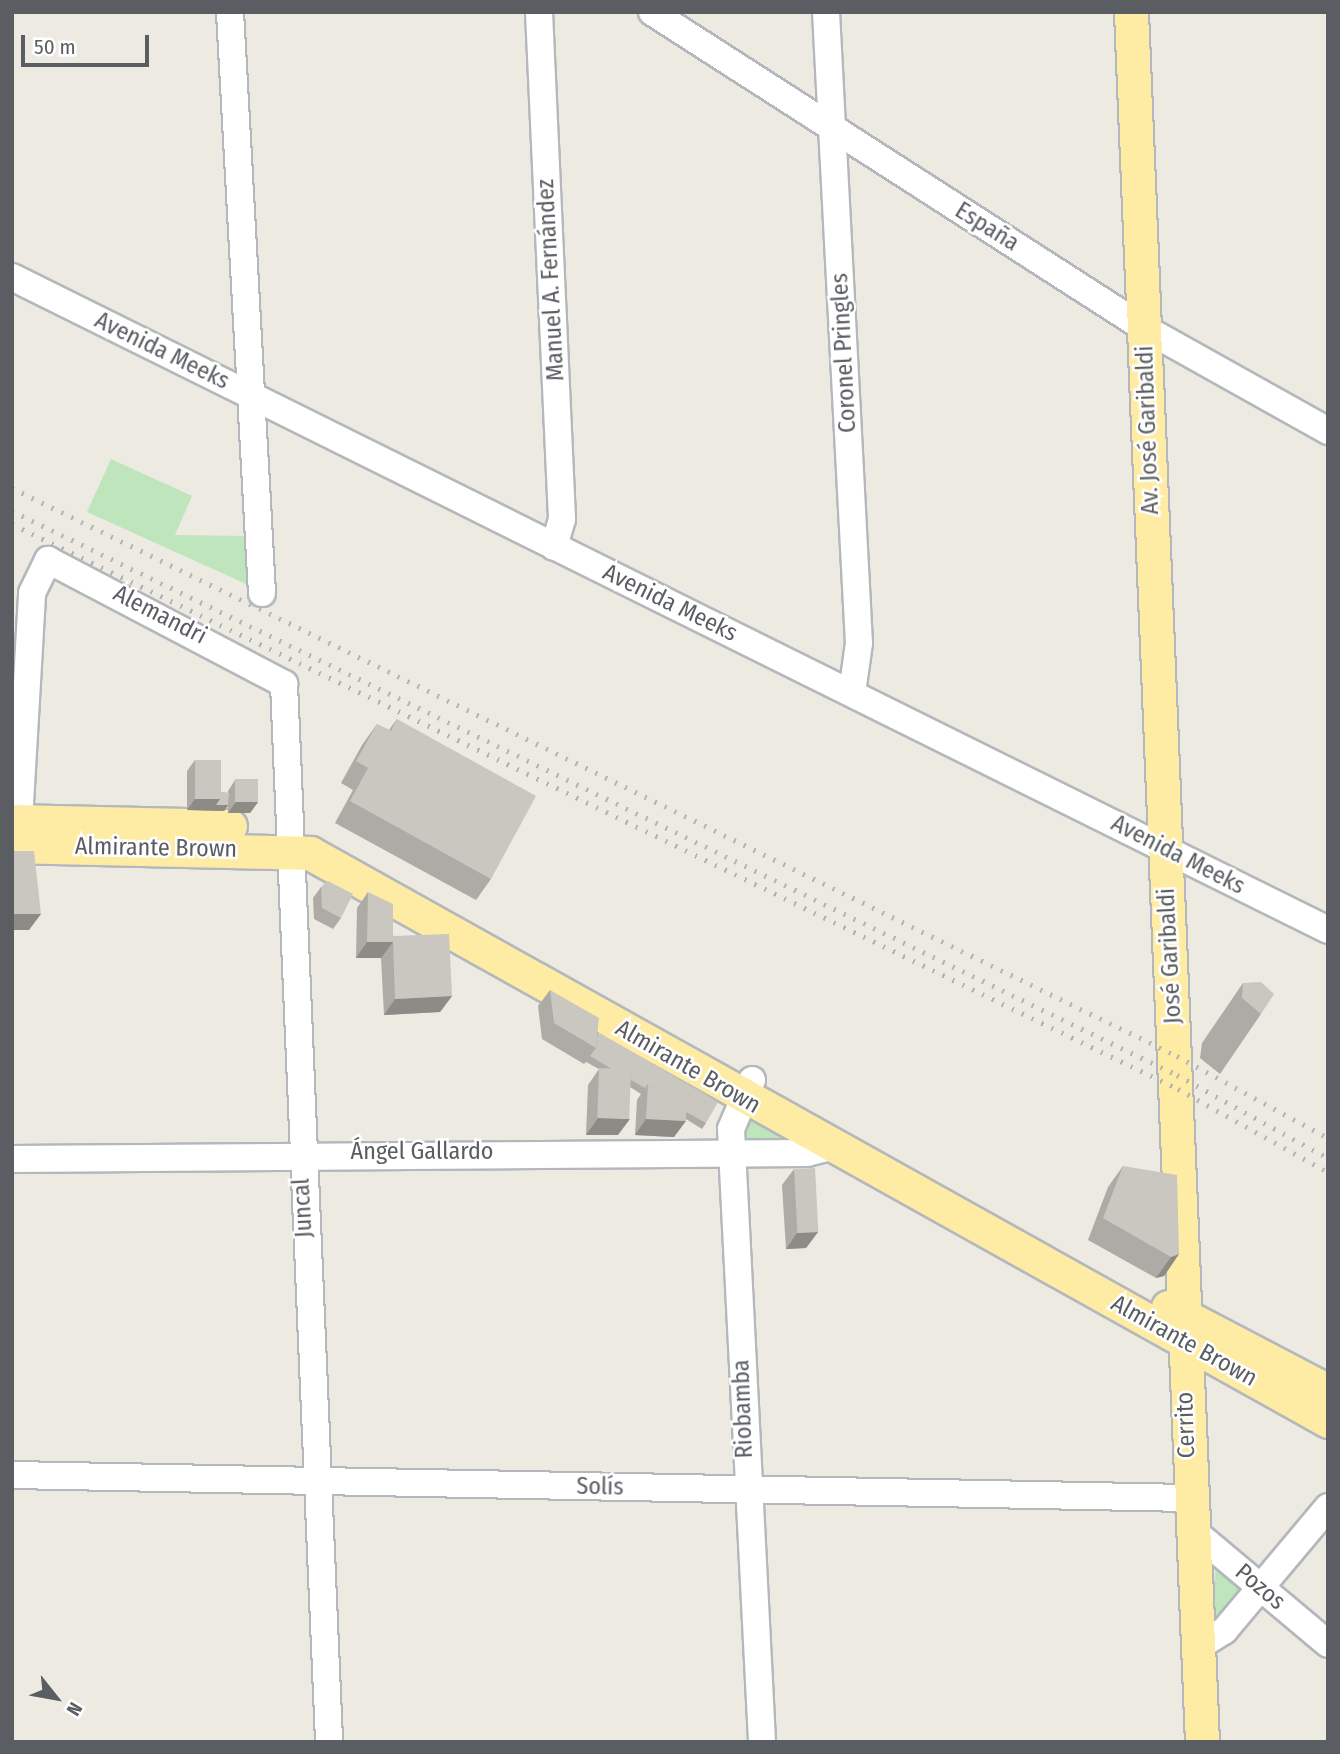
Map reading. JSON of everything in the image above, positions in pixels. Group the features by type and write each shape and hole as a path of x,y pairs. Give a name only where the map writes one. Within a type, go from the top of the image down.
{"main road":[{"name":"Av. José Garibaldi","path":"1132,12 1164,848"},
{"name":"Almirante Brown","path":"15,830 289,838 321,858 1183,1328 1328,1421"},
{"name":"José Garibaldi","path":"1164,848 1177,1065"},
{"name":"Cerrito","path":"1177,1065 1183,1328 1202,1742"},
{"name":"Almirante Brown","path":"746,1089 831,1146 1183,1328 1328,1391"}],"street":[{"path":"230,12 262,593"},
{"name":"Manuel A. Fernández","path":"539,12 562,520 554,547"},
{"name":"España","path":"652,12 1144,328 1328,431"},
{"name":"Coronel Pringles","path":"826,12 859,643 852,693"},
{"name":"Avenida Meeks","path":"12,277 1328,930"},
{"name":"Alemandri","path":"15,830 32,593 41,564 54,562 278,677"},
{"name":"Juncal","path":"278,677 288,692 289,838 301,1152 329,1742"},
{"name":"Riobamba","path":"746,1089 732,1115 746,1490 762,1742"},
{"name":"Ángel Gallardo","path":"12,1159 301,1152 807,1153 831,1146"},
{"name":"Solís","path":"12,1475 746,1490 1190,1514"},
{"path":"1198,1647 1224,1631 1328,1507"},
{"name":"Pozos","path":"1190,1514 1260,1587 1328,1644"}],"green space":[{"path":"111,459 192,496 175,535 247,536 246,584 87,512"},
{"path":"744,1115 788,1138 746,1142"},
{"path":"1216,1566 1244,1588 1217,1621 1209,1619"}],"building":[{"path":"397,719 536,796 491,879 350,801 368,768 356,761 377,724 391,731"},
{"path":"195,760 221,760 221,799 195,799"},
{"path":"235,779 258,779 258,802 235,802"},
{"path":"220,792 229,793 228,805 216,805"},
{"path":"12,851 34,851 41,914 12,914"},
{"path":"328,881 353,894 341,918 322,908 321,887"},
{"path":"368,892 393,904 393,936 449,934 452,996 395,999 393,942 367,942"},
{"path":"1261,982 1274,994 1261,1014 1242,998 1243,983"},
{"path":"550,990 599,1018 596,1048 554,1023"},
{"path":"598,1032 718,1102 706,1123 686,1112 686,1107 648,1084 645,1088 631,1080 631,1069 612,1069 590,1056 596,1048"},
{"path":"599,1068 631,1069 629,1119 597,1118"},
{"path":"648,1084 686,1107 686,1121 646,1119"},
{"path":"1123,1166 1177,1175 1179,1254 1171,1257 1103,1218"},
{"path":"815,1168 818,1232 797,1233 794,1169"}],"railway":[{"path":"12,488 1177,1056 1328,1138"},
{"path":"12,511 1177,1075 1328,1158"},
{"path":"12,524 1178,1089 1328,1172"}]}
